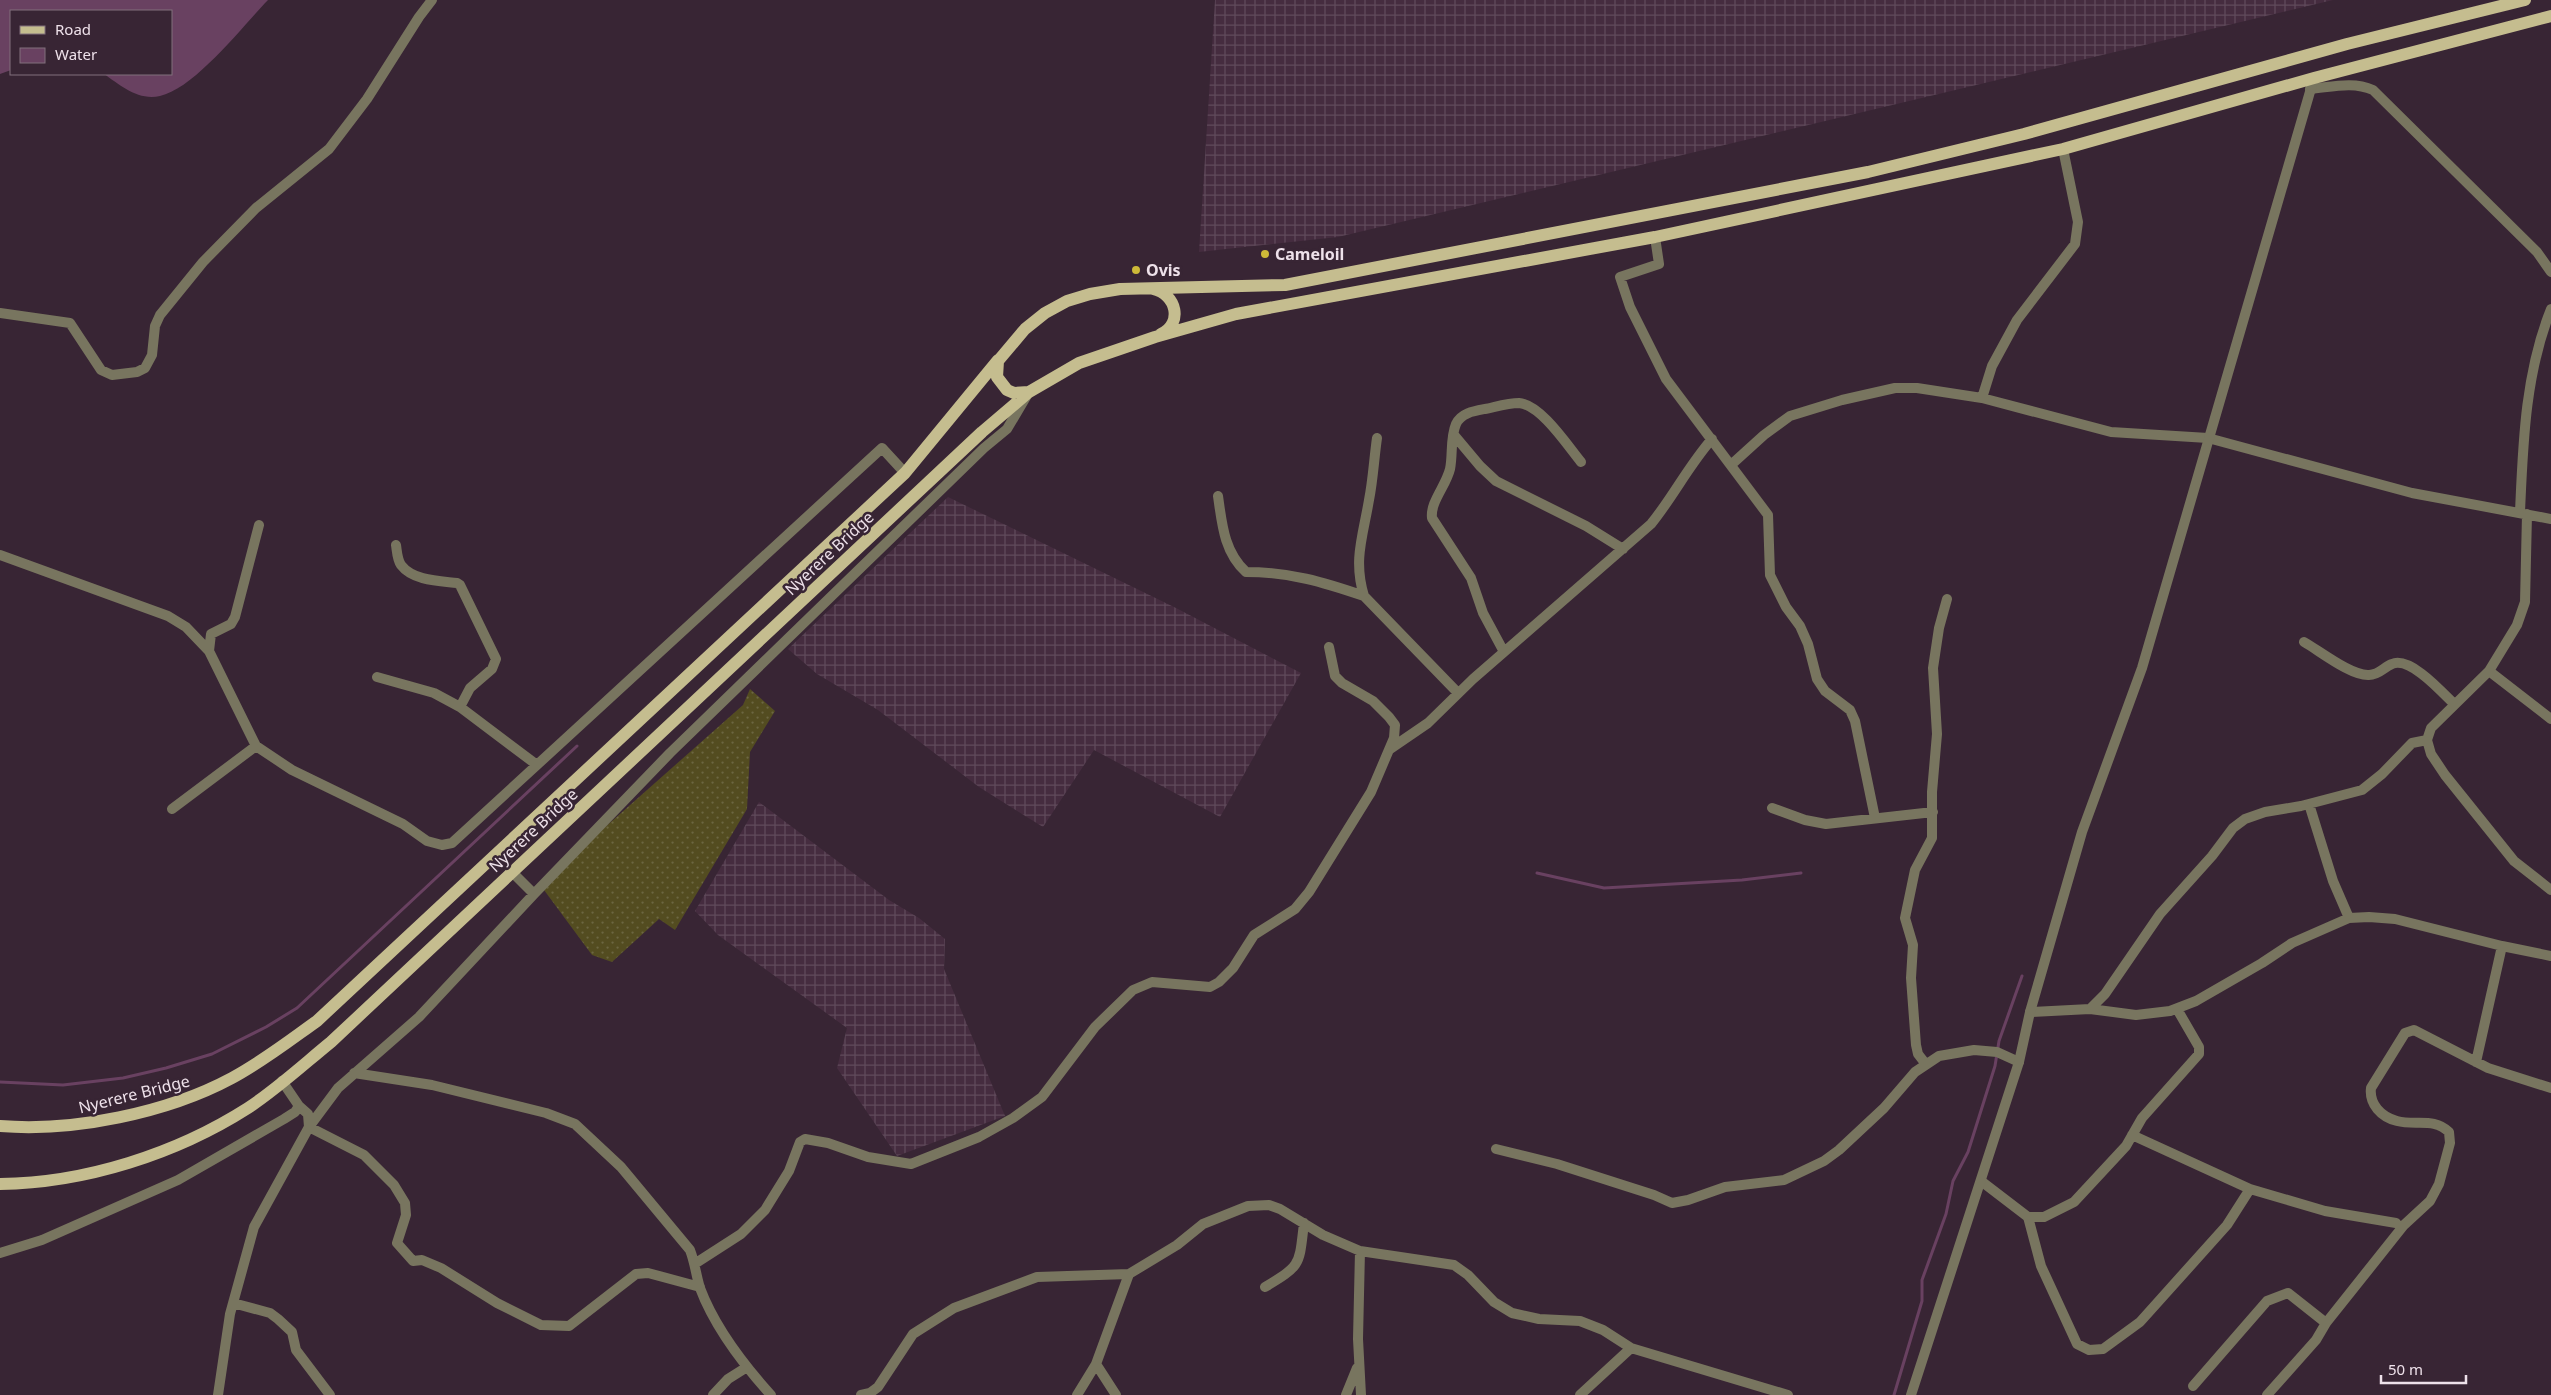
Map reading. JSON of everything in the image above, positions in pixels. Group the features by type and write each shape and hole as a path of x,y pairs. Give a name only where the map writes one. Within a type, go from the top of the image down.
{"main road":[{"name":"Nyerere Bridge","path":"0,1126 25,1128 77,1126 188,1099 232,1078 276,1051 317,1021 905,473 927,449 1002,354 1038,319 1067,301 1090,294 1120,289 1285,285 1868,172 2024,134 2346,44 2525,0"},
{"name":"Nyerere Bridge","path":"0,1184 26,1184 113,1168 183,1143 248,1108 331,1042 982,432 1029,392 1079,363 1155,337 1236,314 1655,237 2063,149 2312,83 2551,16"},
{"path":"1146,288 1165,294 1174,305 1174,320 1171,326 1155,337"},
{"path":"1002,354 996,369 1001,384 1014,393 1029,392"}],"street":[{"path":"0,313 70,322 95,363 102,370 112,375 137,372 145,368 152,355 155,326 160,315 203,262 256,208 332,146 367,99 419,17 432,0"},
{"path":"1911,1395 2019,1062 2030,1012 2082,832 2142,668 2312,83 2362,85 2373,90 2537,252 2551,272"},
{"path":"1982,398 1992,366 2017,320 2075,244 2078,222 2063,149"},
{"path":"1655,237 1659,264 1620,277 1630,307 1666,379 1732,464 1768,516 1770,575 1786,607 1800,626 1808,644 1817,678 1825,691 1850,710 1855,721 1874,818"},
{"path":"2551,309 2529,391 2524,428 2523,610 2517,625 2489,671 2474,688 2454,704 2430,728 2427,740 2431,754 2445,775 2514,861 2551,890"},
{"path":"1732,464 1790,416 1842,400 1895,388 1917,388 1982,398 2111,432 2208,438 2412,493 2551,519"},
{"path":"218,1395 234,1303 254,1227 309,1127 338,1088 419,1018 534,894 677,746 984,448 1008,429 1029,392"},
{"path":"1504,652 1483,613 1471,578 1432,518 1431,510 1450,470 1456,425 1462,416 1517,403 1527,405 1541,414 1581,462"},
{"path":"1454,435 1480,466 1496,481 1586,526 1623,549"},
{"path":"1377,438 1369,500 1359,546 1358,578 1364,596 1458,693"},
{"path":"1390,749 1428,723 1458,693 1651,524 1668,504 1693,462 1712,439"},
{"path":"0,555 168,616 186,627 209,651 256,746 292,770 403,824 427,841 442,845 452,843 882,448 905,473"},
{"path":"1218,496 1223,536 1236,563 1246,572 1275,572 1314,579 1364,596"},
{"path":"209,651 211,634 231,624 235,617 259,525"},
{"path":"396,545 398,559 404,568 426,580 457,583 460,585 496,659 492,669 470,688 460,707"},
{"path":"1925,1063 1918,1054 1916,1045 1912,978 1913,945 1906,918 1910,888 1915,870 1932,838 1932,792 1937,734 1933,668 1939,628 1947,599"},
{"path":"2304,642 2352,670 2368,675 2381,672 2392,664 2403,662 2416,669 2454,704"},
{"path":"696,1263 741,1234 765,1210 789,1171 800,1142 805,1139 828,1143 868,1157 911,1164 979,1136 1013,1118 1042,1097 1095,1027 1133,990 1152,982 1204,987 1219,982 1233,968 1254,935 1295,909 1309,892 1372,792 1394,738 1395,725 1373,701 1342,683 1335,676 1329,647"},
{"path":"2489,671 2551,719"},
{"path":"377,677 434,693 460,707 537,765"},
{"path":"2090,1009 2105,994 2160,914 2212,856 2233,828 2245,820 2265,812 2309,804 2362,790 2382,774 2412,743 2427,740"},
{"path":"172,809 256,746"},
{"path":"2309,804 2333,880 2350,918"},
{"path":"1772,808 1805,820 1826,824 1933,812"},
{"path":"512,872 534,894"},
{"path":"2030,1012 2090,1009 2136,1015 2176,1009 2196,1001 2292,943 2350,918 2395,919 2502,946 2551,956"},
{"path":"2476,1062 2502,946"},
{"path":"1981,1182 2028,1217 2044,1217 2074,1202 2104,1172 2132,1136 2142,1118 2164,1091 2199,1054 2199,1048 2176,1009"},
{"path":"2267,1395 2316,1340 2326,1323 2404,1225 2430,1201 2439,1184 2450,1143 2450,1132 2441,1126 2428,1122 2397,1121 2372,1104 2370,1097 2371,1088 2408,1030 2419,1032 2488,1068 2551,1088"},
{"path":"1496,1149 1557,1164 1654,1195 1672,1203 1688,1200 1724,1187 1784,1180 1824,1160 1839,1150 1884,1108 1925,1063 1950,1052 1974,1050 1997,1052 2019,1062"},
{"path":"354,1074 432,1085 546,1112 574,1124 621,1167 682,1240 696,1263 700,1287 726,1339 771,1395"},
{"path":"282,1081 299,1106 308,1114 309,1127"},
{"path":"0,1253 42,1240 178,1180 284,1119 295,1112 299,1106"},
{"path":"309,1127 364,1155 394,1185 405,1203 406,1214 397,1243 409,1258 441,1268 497,1303 541,1325 569,1326 636,1274 648,1273 700,1287"},
{"path":"2132,1136 2250,1189 2325,1211 2396,1223"},
{"path":"2028,1217 2041,1266 2077,1344 2089,1350 2103,1350 2140,1322 2227,1225 2250,1189"},
{"path":"862,1395 870,1393 878,1386 913,1334 954,1308 1037,1277 1129,1274 1176,1245 1203,1224 1248,1206 1269,1205 1280,1208 1323,1235 1360,1251 1454,1266 1468,1275 1494,1302 1512,1313 1539,1318 1580,1321 1603,1330 1631,1348 1788,1395"},
{"path":"1265,1287 1298,1264 1304,1223"},
{"path":"1360,1251 1359,1366 1361,1395"},
{"path":"1077,1395 1096,1364 1129,1274"},
{"path":"2193,1386 2267,1301 2288,1293 2326,1323"},
{"path":"234,1303 270,1313 292,1332 296,1350 330,1395"},
{"path":"1580,1395 1631,1348"},
{"path":"1096,1364 1116,1395"},
{"path":"1346,1395 1359,1366"},
{"path":"713,1395 728,1378 747,1367"}],"shaded area":[{"path":"1215,0 2333,0 1338,237 1199,252"},
{"path":"948,497 1176,608 1301,673 1220,817 1094,750 1043,827 979,787 878,710 817,674 788,649"},
{"path":"750,689 775,711 750,752 747,809 675,930 659,919 612,962 592,955 544,890 551,875 743,705"},
{"path":"759,802 889,900 919,918 945,939 944,969 1005,1116 897,1156 837,1068 847,1028 718,935 695,911"}],"water":[{"path":"0,0 268,0 203,69 188,82 160,96 152,97 137,94 105,75 172,75 172,10 10,10 10,70 0,74"}],"waterway":[{"path":"0,1082 63,1085 123,1078 166,1068 212,1054 266,1027 297,1008 577,746"},
{"path":"1537,873 1604,888 1742,880 1801,873"},
{"path":"1894,1395 1922,1301 1922,1280 1946,1214 1953,1181 1968,1152 1995,1066 1999,1041 2022,976"}],"place":[{"name":"Cameloil","path":"1265,254"},
{"name":"Ovis","path":"1136,270"}]}
